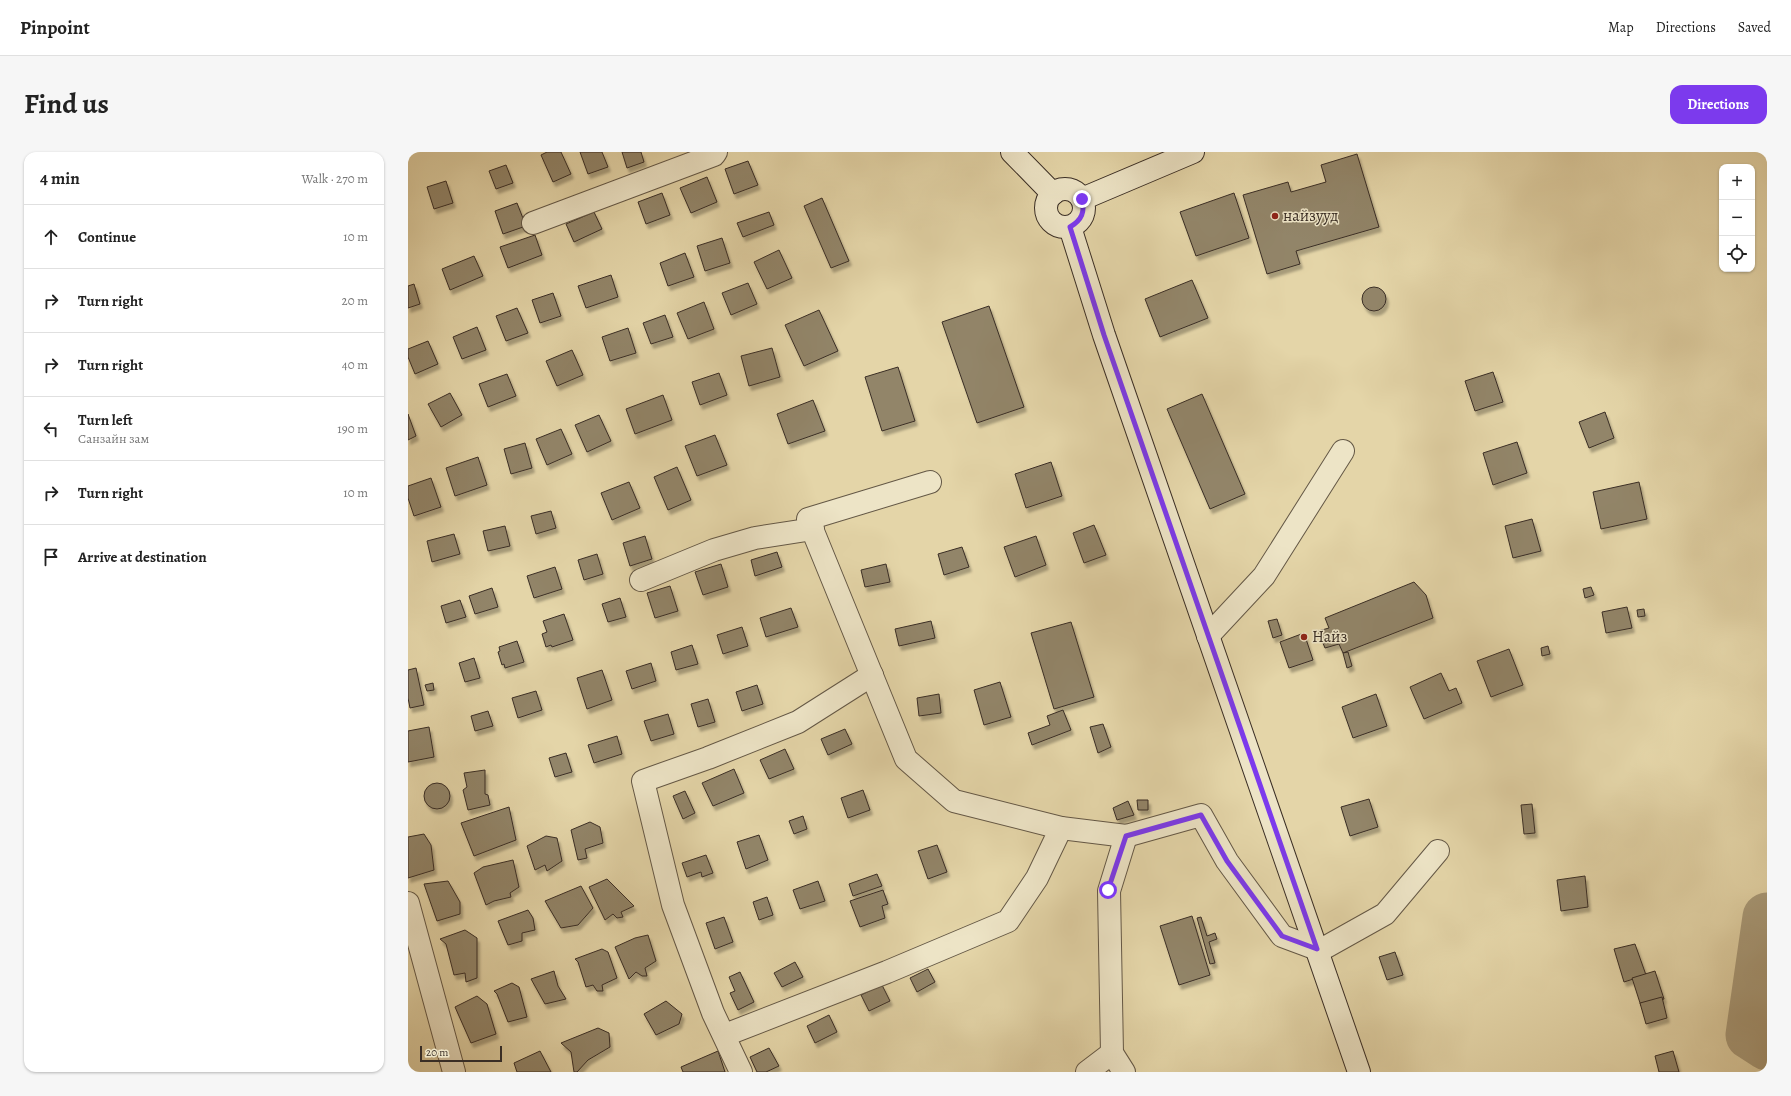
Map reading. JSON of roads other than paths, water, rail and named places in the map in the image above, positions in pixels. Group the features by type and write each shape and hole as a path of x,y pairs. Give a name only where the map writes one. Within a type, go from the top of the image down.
{"street":[{"path":"533,223 714,155 716,152"},
{"path":"1012,152 1053,194"},
{"path":"1082,199 1193,152"},
{"path":"1060,190 1069,190 1076,193 1082,199 1084,208 1083,216 1078,222 1070,227 1062,227 1054,223 1048,217 1046,209 1047,205 1053,194 1060,190"},
{"path":"1070,227 1104,335 1359,1072"},
{"path":"1208,636 1264,576 1343,451"},
{"path":"930,482 808,519 906,759 954,801 1061,828 1126,836 1201,815 1227,861 1282,936 1317,949 1326,947 1385,914 1438,851"},
{"path":"641,580 714,550 756,538 813,529"},
{"path":"741,1072 725,1035 713,1013 673,905 643,781 708,758 798,722 872,675"},
{"path":"725,1035 887,972 1008,921 1037,878 1061,828"},
{"path":"1124,1072 1112,1053 1108,890 1126,836"},
{"path":"408,903 454,1072"},
{"path":"1087,1072 1112,1053"}],"waterway":[{"path":"1767,917 1750,1035 1767,1046"}],"place":[{"name":"найзууд","path":"1275,216"},
{"name":"Найз","path":"1304,637"}]}
